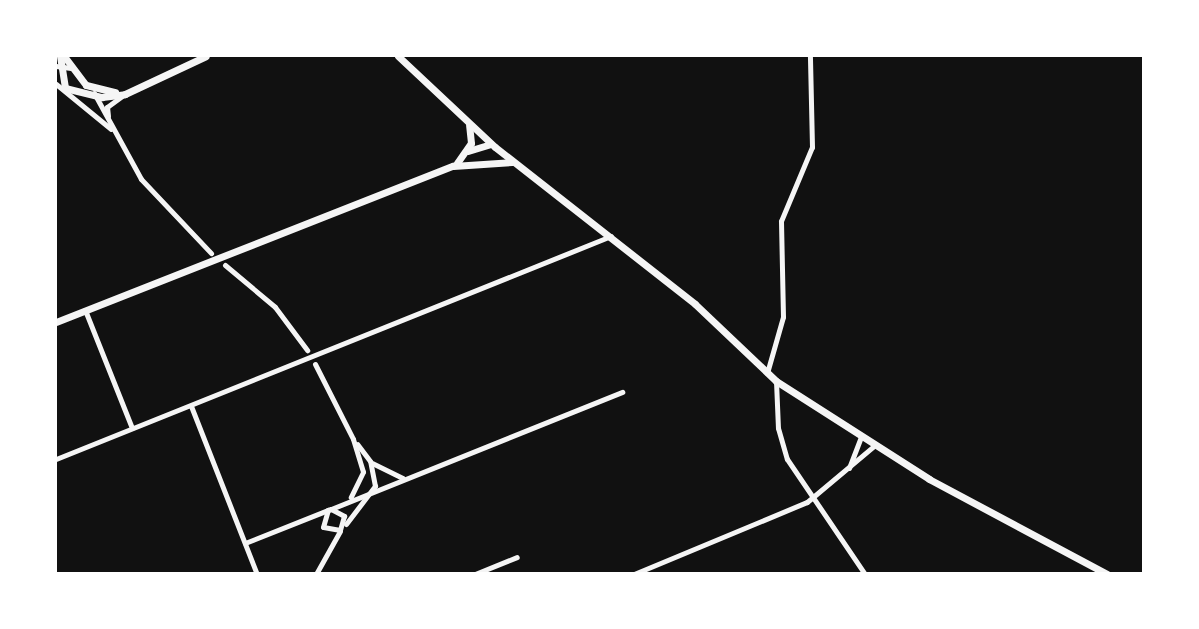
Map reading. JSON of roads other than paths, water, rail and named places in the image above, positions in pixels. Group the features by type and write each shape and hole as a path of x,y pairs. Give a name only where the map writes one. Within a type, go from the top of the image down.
{"street":[{"path":"115,132 65,88 58,65 62,56 94,93 141,179 211,253"},
{"path":"110,120 107,107 125,94 206,56"},
{"path":"398,56 491,144 612,236 776,381 875,445 1107,573"},
{"path":"767,373 783,317 781,221 812,147 810,56"},
{"path":"58,65 71,68"},
{"path":"56,84 65,88 94,93 125,94"},
{"path":"94,93 138,88"},
{"path":"467,152 468,122"},
{"path":"453,166 467,152 491,144"},
{"path":"56,322 453,166 471,162 490,153 491,144"},
{"path":"471,162 519,165"},
{"path":"56,459 612,236"},
{"path":"225,265 275,307 307,350"},
{"path":"85,310 132,428"},
{"path":"315,364 353,439 363,472 350,499"},
{"path":"776,381 780,439 810,500 865,573"},
{"path":"245,543 350,499 622,392"},
{"path":"191,406 257,573"},
{"path":"844,474 861,436"},
{"path":"353,439 370,461 384,474 405,478"},
{"path":"634,573 810,500 844,474 875,445"},
{"path":"316,573 342,529 374,491 370,461"},
{"path":"329,509 323,527 342,529"},
{"path":"329,509 342,513 342,529"},
{"path":"476,573 517,557"}]}
